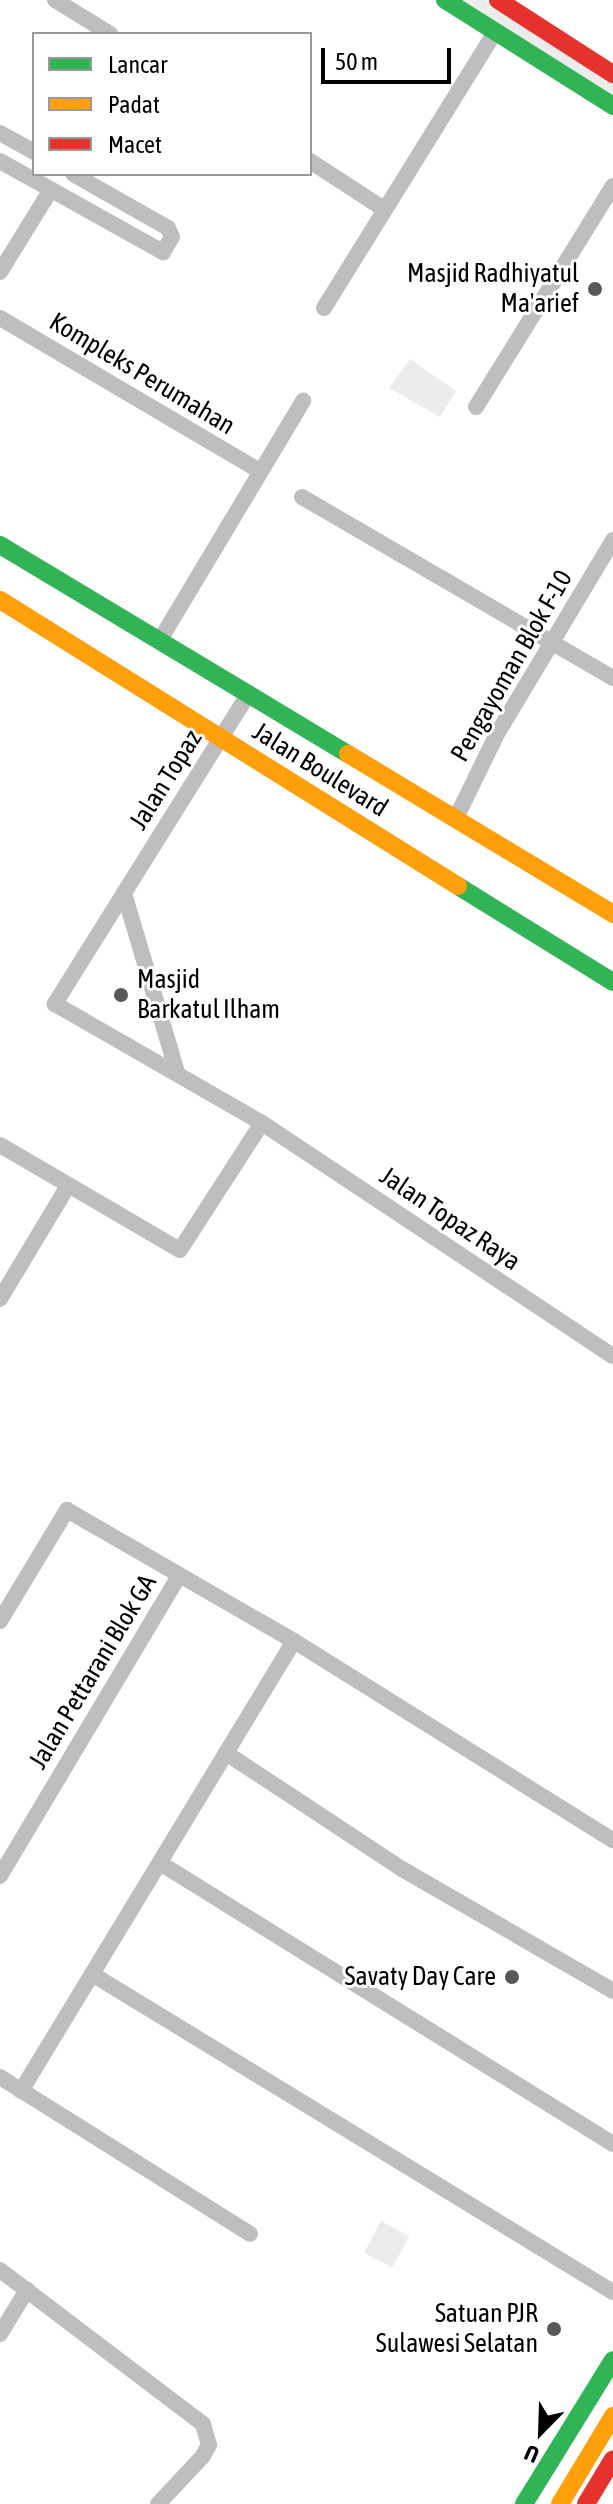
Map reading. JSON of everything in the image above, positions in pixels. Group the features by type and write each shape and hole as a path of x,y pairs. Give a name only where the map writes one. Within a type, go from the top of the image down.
{"main road":[{"path":"445,0 613,106"},
{"path":"498,0 613,74"},
{"name":"Jalan Boulevard","path":"0,545 613,914"},
{"name":"Jalan Boulevard","path":"0,600 613,982"},
{"path":"524,2504 613,2360"},
{"path":"533,2504 613,2371"},
{"path":"560,2504 613,2416"},
{"path":"574,2504 613,2438"},
{"path":"586,2504 613,2459"}],"street":[{"path":"55,0 107,32"},
{"path":"324,308 495,32"},
{"path":"0,133 32,151"},
{"path":"0,161 163,252 172,237 168,228 76,176"},
{"path":"312,162 384,209"},
{"path":"0,272 49,187 68,176"},
{"path":"476,407 613,186"},
{"name":"Kompleks Perumahan","path":"0,318 260,471"},
{"path":"160,640 303,401"},
{"path":"302,497 552,639 613,678"},
{"name":"Pengayoman Blok F-10","path":"456,818 552,639 613,540"},
{"name":"Jalan Topaz","path":"55,1004 249,693"},
{"path":"124,893 176,1069"},
{"name":"Jalan Topaz Raya","path":"55,1004 176,1069 262,1123 612,1356"},
{"path":"0,1145 180,1250 262,1123"},
{"path":"0,1299 68,1186"},
{"path":"0,1621 67,1510 294,1641 613,1840"},
{"name":"Jalan Pettarani Blok GA","path":"0,1876 179,1576"},
{"path":"21,2091 294,1641"},
{"path":"226,1753 402,1869 613,1991"},
{"path":"160,1863 613,2144"},
{"path":"92,1974 613,2292"},
{"path":"0,2077 250,2234"},
{"path":"0,2270 203,2424 209,2445 203,2456 158,2504"},
{"path":"0,2334 27,2290"}],"shaded area":[{"path":"459,0 485,0 613,82 613,97"},
{"path":"410,359 456,391 440,417 389,388"},
{"path":"381,2221 409,2236 392,2268 364,2253"}],"traffic: fast":[{"path":"445,0 613,106"},
{"path":"0,545 348,754"},
{"path":"458,886 613,982"},
{"path":"524,2504 613,2360"}],"traffic: slow":[{"path":"0,600 458,886"},
{"path":"348,754 613,914"},
{"path":"560,2504 613,2416"}],"traffic: jam":[{"path":"498,0 613,74"},
{"path":"586,2504 613,2459"}],"place":[{"name":"Masjid Radhiyatul Ma'arief","path":"595,289"},
{"name":"Masjid Barkatul Ilham","path":"121,995"},
{"name":"Savaty Day Care","path":"512,1977"},
{"name":"Satuan PJR Sulawesi Selatan","path":"554,2329"}]}
